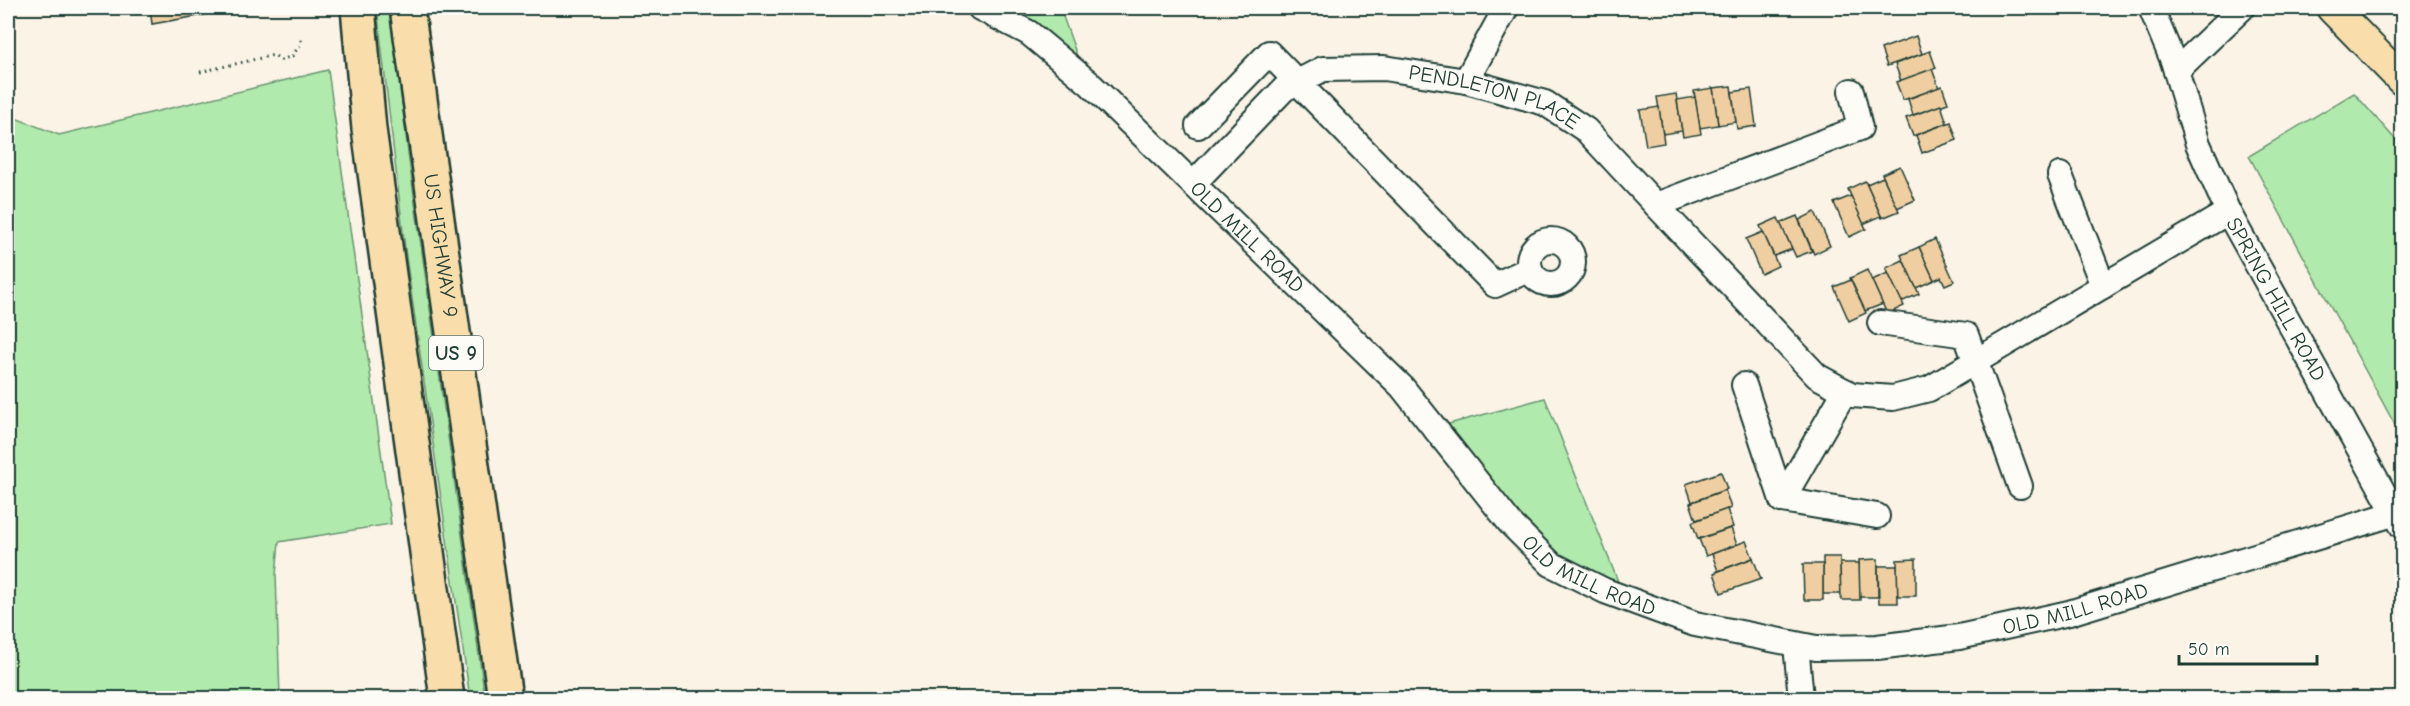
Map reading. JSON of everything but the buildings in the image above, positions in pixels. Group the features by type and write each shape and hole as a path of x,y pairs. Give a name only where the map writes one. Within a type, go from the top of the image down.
{"highway":[{"name":"US 9","path":"358,8 369,129 447,699"},
{"name":"US HIGHWAY 9","path":"407,8 505,699"},
{"path":"420,97 424,8"}],"main road":[{"path":"2332,8 2403,80"}],"street":[{"name":"OLD MILL ROAD","path":"980,8 1029,33 1089,83 1402,387 1510,523 1551,564 1605,591 1695,624 1816,648 1888,645 1959,637 2069,613 2398,510"},
{"path":"1466,81 1506,8"},
{"name":"SPRING HILL ROAD","path":"2151,8 2175,66"},
{"name":"SPRING HILL ROAD","path":"2160,8 2198,144 2228,212 2398,510"},
{"path":"2175,66 2242,8"},
{"path":"1198,126 1269,53 1495,285 1530,269"},
{"name":"PENDLETON PLACE","path":"1193,184 1284,89 1323,69 1384,68 1466,81 1545,103 1586,130 1817,376 1852,394 1893,398 1929,389 2228,212"},
{"path":"1656,205 1860,128 1851,91"},
{"path":"2060,175 2103,286"},
{"path":"1880,323 1966,335 2020,486"},
{"path":"1744,385 1782,500"},
{"path":"1782,500 1845,391"},
{"path":"1782,500 1876,516"},
{"path":"1796,645 1801,699"}],"path":[{"path":"200,72 274,55 281,60 292,56 302,44 301,37"}],"green space":[{"path":"377,8 391,8 408,153 485,698 470,698 406,257"},
{"path":"1022,8 1064,8 1061,11 1080,64 1020,15"},
{"path":"328,70 391,524 279,542 276,575 280,698 8,698 8,115 59,135"},
{"path":"2354,93 2402,147 2402,438 2249,156"},
{"path":"1545,398 1623,594 1564,561 1517,518 1445,425"}]}
